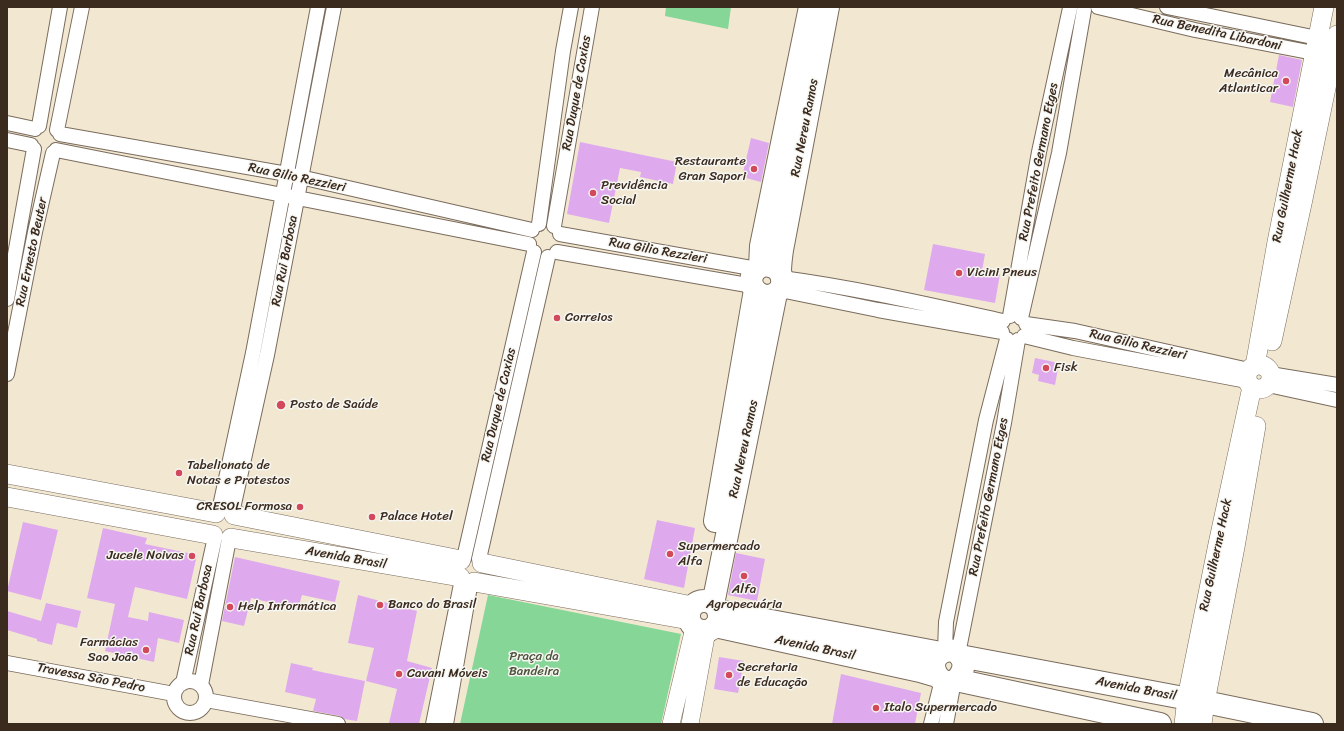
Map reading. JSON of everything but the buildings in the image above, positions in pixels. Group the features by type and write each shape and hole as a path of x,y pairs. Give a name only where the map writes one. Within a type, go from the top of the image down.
{"main road":[{"name":"Rua Nereu Ramos","path":"768,280 762,246 810,7"},
{"name":"Rua Nereu Ramos","path":"704,616 768,280 782,250 828,7"},
{"name":"Rua Guilherme Hack","path":"1184,724 1196,700 1235,546 1276,242 1330,46 1324,7"},
{"name":"Avenida Brasil","path":"7,474 225,513 469,570 704,616 951,653 1312,724"},
{"name":"Avenida Brasil","path":"7,497 222,537 469,570"},
{"path":"225,513 238,523 238,527 234,535 222,537 210,530 210,520 225,513"},
{"name":"Avenida Brasil","path":"704,616 947,679 1160,724"},
{"path":"947,679 961,675 964,669 964,662 951,653"},
{"name":"Rua Guilherme Hack","path":"1196,700 1202,724"}],"street":[{"path":"60,7 37,127 31,136 33,147 38,153 48,155 55,152 61,143 59,132 82,7"},
{"name":"Rua Rui Barbosa","path":"260,354 282,195 318,7"},
{"name":"Rua Rui Barbosa","path":"225,513 260,354 297,199 334,7"},
{"name":"Rua Duque de Caxias","path":"536,227 571,7"},
{"name":"Rua Duque de Caxias","path":"557,230 583,56 592,7"},
{"name":"Rua Benedita Libardoni","path":"1098,7 1195,30 1330,46"},
{"name":"Rua Benedita Libardoni","path":"1167,7 1330,46"},
{"name":"Rua Prefeito Germano Etges","path":"951,653 1004,423 1014,328 1039,152 1078,8"},
{"name":"Rua Prefeito Germano Etges","path":"951,653 946,622 986,420 1014,328 1059,154 1078,8"},
{"path":"563,51 583,56"},
{"path":"7,123 37,127 49,125 59,132"},
{"name":"Rua Gilio Rezzieri","path":"59,132 286,174 536,227"},
{"path":"7,140 33,147"},
{"name":"Rua Ernesto Beuter","path":"7,299 33,147"},
{"name":"Rua Gilio Rezzieri","path":"55,152 282,195 531,248"},
{"name":"Rua Ernesto Beuter","path":"7,374 35,232 55,152"},
{"path":"1039,152 1059,154"},
{"path":"549,224 557,230 561,243 552,254 538,255 531,248 529,237 536,227 549,224"},
{"path":"20,229 35,232"},
{"name":"Rua Gilio Rezzieri","path":"557,230 768,280 878,310 1014,328 1075,331 1259,377 1337,400"},
{"name":"Rua Duque de Caxias","path":"446,724 469,570 531,248"},
{"name":"Rua Gilio Rezzieri","path":"552,254 768,280"},
{"name":"Rua Duque de Caxias","path":"433,724 469,570 552,254"},
{"name":"Rua Gilio Rezzieri","path":"1014,328 1073,348 1259,377 1337,385"},
{"path":"1073,348 1075,331"},
{"path":"986,420 1004,423"},
{"name":"Rua Rui Barbosa","path":"183,683 222,537"},
{"name":"Rua Rui Barbosa","path":"201,685 222,537"},
{"name":"Rua Nereu Ramos","path":"675,723 704,616"},
{"name":"Rua Nereu Ramos","path":"690,724 704,616"},
{"name":"Travessa São Pedro","path":"7,662 174,694"},
{"path":"931,724 947,679"},
{"path":"946,724 947,679"},
{"path":"192,681 201,685 206,694 206,700 201,709 195,718 186,713 180,717 175,703 174,694 179,685 192,681"},
{"path":"206,700 338,724"}],"green space":[{"path":"666,7 731,7 728,29 665,16"},
{"name":"Praça da Bandeira","path":"488,595 681,634 661,724 460,724"}],"place":[{"name":"Mecânica Atlanticar","path":"1286,81"},
{"name":"Restaurante Gran Sapori","path":"754,169"},
{"name":"Previdência Social","path":"593,193"},
{"name":"Vicini Pneus","path":"959,273"},
{"name":"Correios","path":"557,318"},
{"name":"Fisk","path":"1046,368"},
{"name":"Posto de Saúde","path":"281,405"},
{"name":"Tabelionato de Notas e Protestos","path":"179,473"},
{"name":"CRESOL Formosa","path":"300,507"},
{"name":"Palace Hotel","path":"372,517"},
{"name":"Supermercado Alfa","path":"670,554"},
{"name":"Jucele Noivas","path":"192,556"},
{"name":"Alfa Agropecuária","path":"744,576"},
{"name":"Banco do Brasil","path":"380,605"},
{"name":"Help Informática","path":"230,607"},
{"name":"Farmácias Sao João","path":"146,650"},
{"name":"Cavani Móveis","path":"399,674"},
{"name":"Secretaria de Educação","path":"729,675"},
{"name":"Italo Supermercado","path":"876,708"}]}
